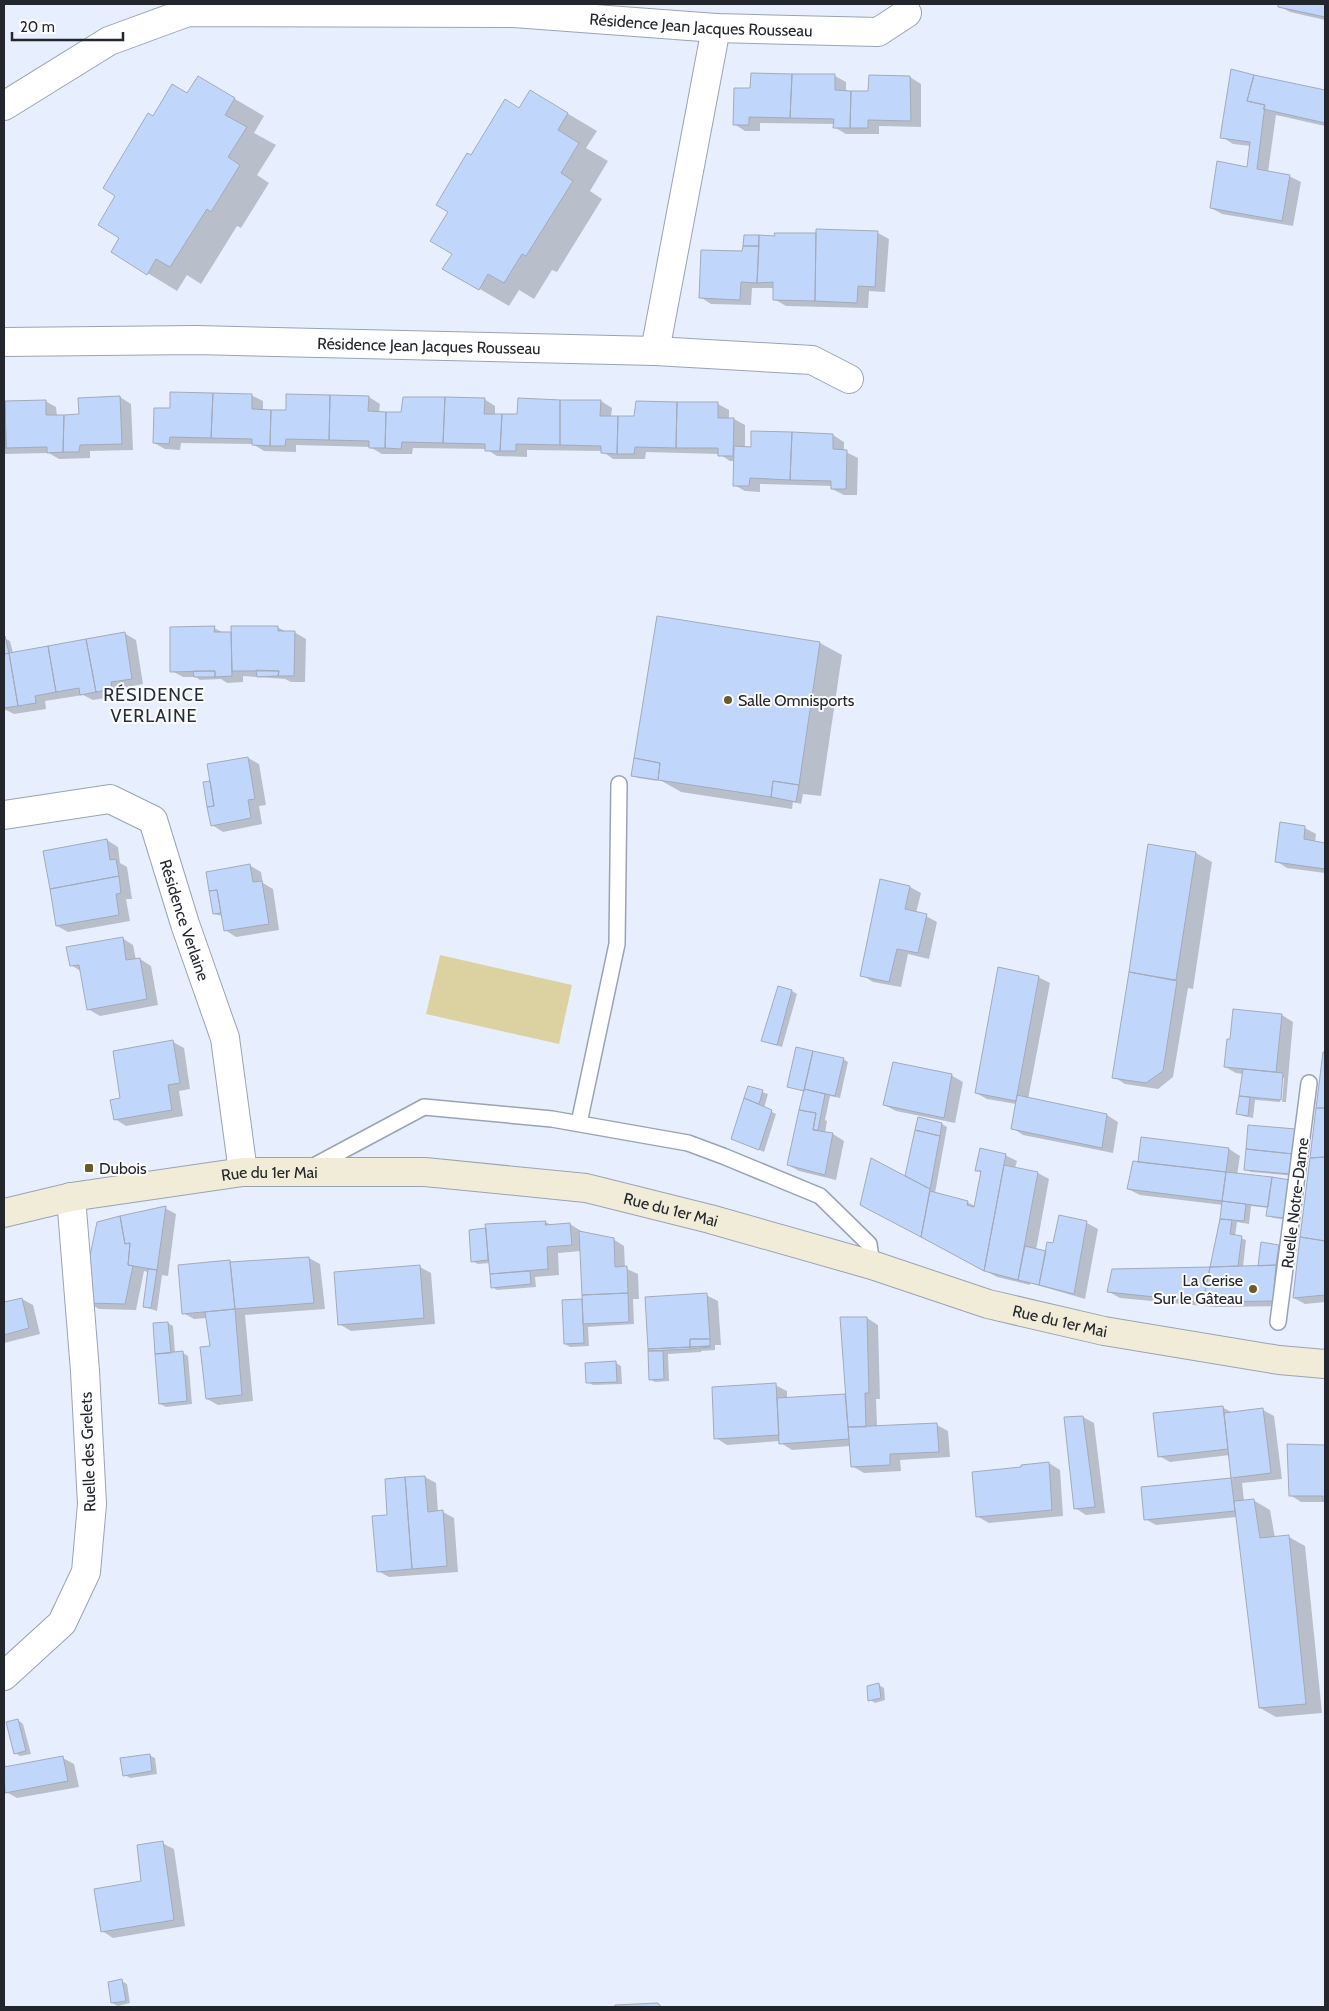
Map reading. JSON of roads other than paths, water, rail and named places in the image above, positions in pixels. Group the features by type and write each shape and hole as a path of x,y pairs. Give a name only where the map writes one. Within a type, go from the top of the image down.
{"street":[{"name":"Résidence Jean Jacques Rousseau","path":"4,106 109,41 188,12 514,13 716,28 878,32 906,13"},
{"path":"656,351 716,28"},
{"name":"Résidence Jean Jacques Rousseau","path":"4,342 206,340 656,351 812,360 850,379"},
{"name":"Résidence Verlaine","path":"4,814 110,798 153,820 185,924 225,1038 243,1172"},
{"name":"Rue du 1er Mai","path":"4,1213 71,1197 243,1172 425,1172 586,1188 710,1219 872,1265 988,1304 1104,1331 1267,1358 1325,1364"},
{"name":"Ruelle des Grelets","path":"4,1676 62,1623 86,1572 92,1504 85,1371 71,1197"}],"lane":[{"path":"579,1123 617,944 619,784"},
{"name":"Ruelle Notre-Dame","path":"1278,1322 1309,1083"},
{"path":"302,1172 424,1107 579,1123 688,1143 820,1196 869,1244 872,1265"}],"place":[{"name":"Salle Omnisports","path":"728,700"},
{"name":"Dubois","path":"89,1168"},
{"name":"La Cerise Sur le Gâteau","path":"1253,1289"}],"district":[{"name":"RÉSIDENCE VERLAINE","path":"154,705"}]}
